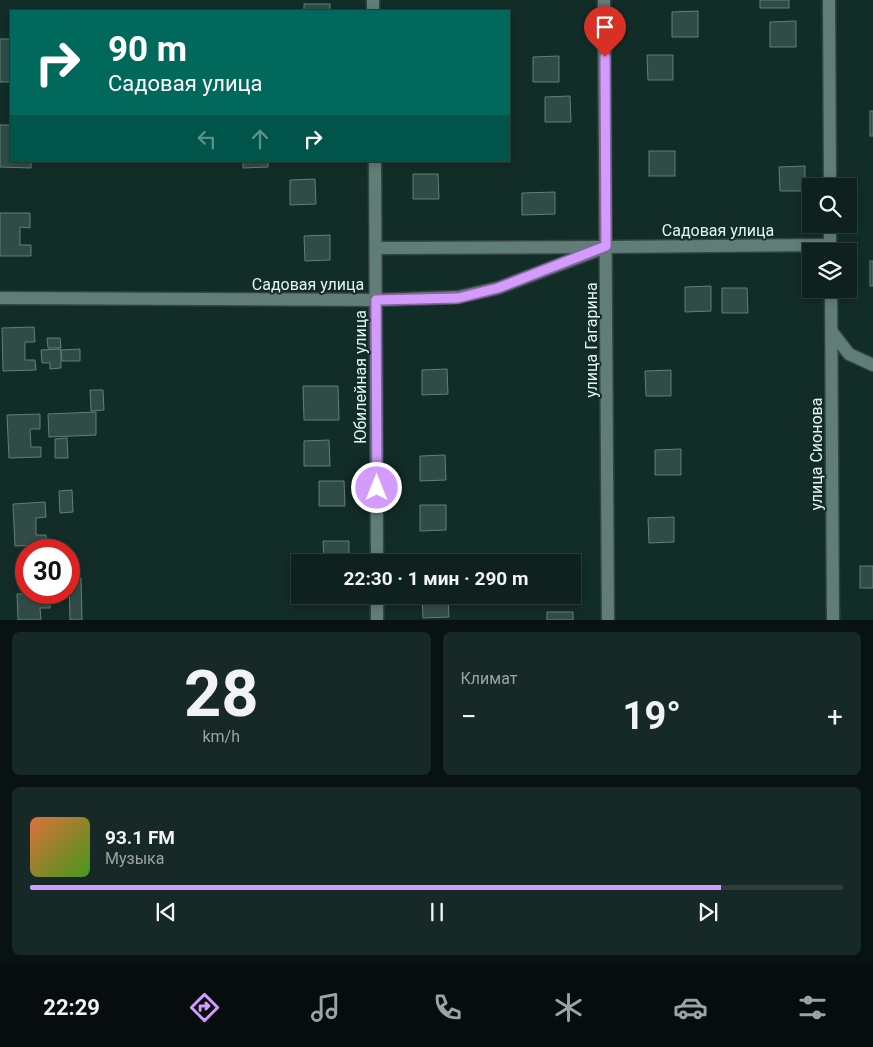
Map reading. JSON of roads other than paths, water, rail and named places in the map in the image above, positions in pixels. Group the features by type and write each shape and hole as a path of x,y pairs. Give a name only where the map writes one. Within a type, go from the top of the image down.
{"street":[{"name":"улица Гагарина","path":"604,0 608,620"},
{"path":"829,0 830,178"},
{"name":"Юбилейная улица","path":"375,162 377,554"},
{"name":"Садовая улица","path":"0,298 376,300 458,298 498,288 606,246"},
{"name":"Садовая улица","path":"376,248 606,246 802,248"},
{"name":"улица Сионова","path":"831,298 833,620"},
{"path":"832,332 849,354 873,365"},
{"path":"377,604 377,620"}]}
